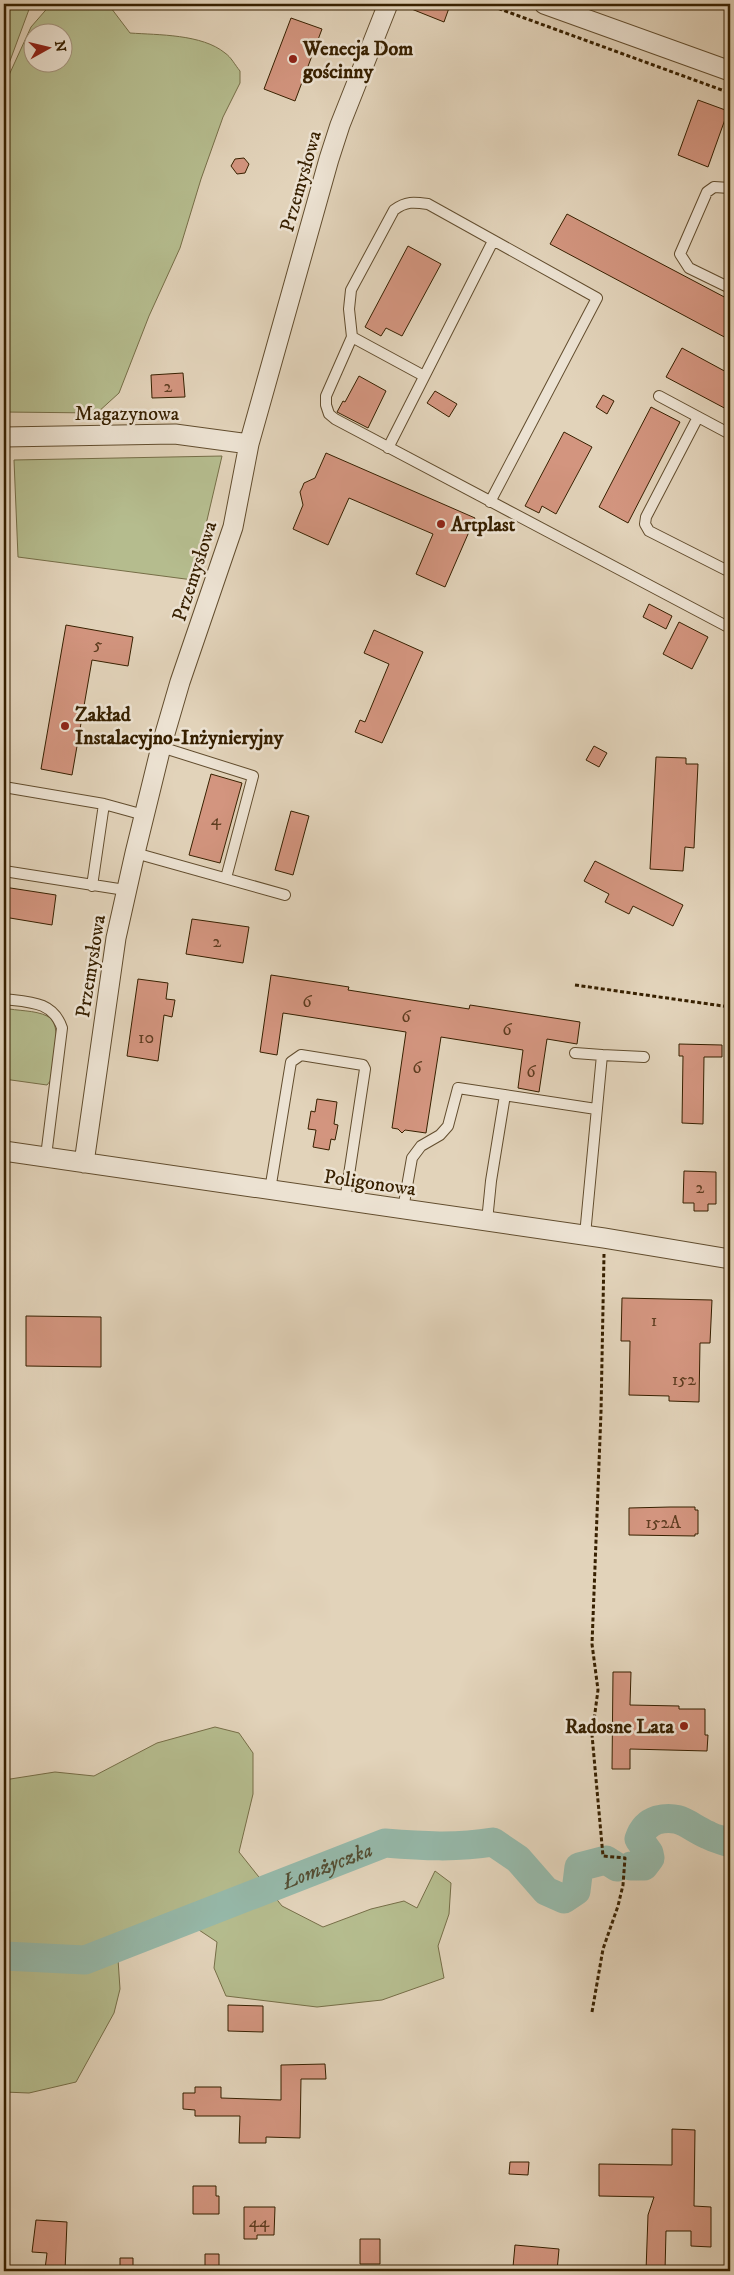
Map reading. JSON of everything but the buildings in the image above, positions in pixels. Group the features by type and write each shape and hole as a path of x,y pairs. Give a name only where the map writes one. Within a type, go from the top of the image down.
{"street":[{"name":"Przemysłowa","path":"84,1163 116,938 125,890 161,747 180,682 233,527 249,444 340,125 388,4"},
{"path":"544,4 730,71"},
{"name":"Magazynowa","path":"4,437 175,434 249,444"},
{"name":"Poligonowa","path":"4,1151 604,1238 730,1259"}],"lane":[{"path":"730,188 714,187 707,192 680,254 689,268 730,288"},
{"path":"490,502 597,298 428,204 403,203 394,210 351,290 349,309 352,337 328,388 326,405 329,414 335,420 490,502 730,628"},
{"path":"388,448 493,241"},
{"path":"352,337 424,376"},
{"path":"659,396 730,434"},
{"path":"698,417 646,517 645,524 649,531 730,572"},
{"path":"161,747 253,776 226,878"},
{"path":"4,786 104,804 144,815"},
{"path":"92,886 104,804"},
{"path":"135,853 285,895"},
{"path":"4,871 125,890"},
{"path":"4,999 46,1007 58,1018 62,1028 46,1156"},
{"path":"575,1053 644,1057"},
{"path":"270,1190 291,1062 301,1055 363,1065 365,1069 345,1200"},
{"path":"585,1236 602,1055"},
{"path":"403,1209 412,1158 421,1146 440,1135 448,1126 458,1088 596,1109"},
{"path":"486,1221 505,1095"}],"path":[{"path":"486,4 730,93"},
{"path":"575,985 730,1007"},
{"path":"592,2012 603,1949 623,1886 625,1858 603,1856 592,1735 598,1690 592,1644 592,1610 601,1412 604,1238"}],"green space":[{"path":"4,4 31,4 24,22 22,22 22,28 4,77"},
{"path":"51,4 108,4 130,33 166,35 204,42 227,55 240,71 240,83 223,117 201,179 180,248 149,316 119,393 97,413 4,412 4,86 22,47 22,72 72,72 72,22 35,22"},
{"path":"222,456 193,580 18,557 14,460"},
{"path":"4,1008 37,1013 47,1016 52,1020 55,1027 56,1045 51,1080 47,1085 4,1079"},
{"path":"215,1727 239,1733 253,1753 253,1794 239,1852 282,1906 323,1927 371,1909 404,1901 417,1908 435,1871 451,1883 449,1914 438,1946 444,1978 382,2000 317,2007 226,1996 214,1968 217,1942 199,1930 146,1945 118,1959 120,1989 114,2013 76,2082 29,2093 4,2092 4,1780 55,1772 94,1776 157,1743"}],"waterway":[{"name":"Łomżyczka","path":"631,1866 644,1866 650,1858 649,1853 639,1839 646,1827 657,1820 678,1820 730,1843"},
{"name":"Łomżyczka","path":"4,1956 85,1960 385,1843 439,1846 493,1842 518,1859 546,1891 564,1899 576,1891 579,1867 606,1860 617,1867"}],"place":[{"name":"Wenecja Dom gościnny","path":"293,59"},
{"name":"Artplast","path":"441,524"},
{"name":"Zakład Instalacyjno-Inżynieryjny","path":"65,726"},
{"name":"Radosne Lata","path":"684,1726"}]}
